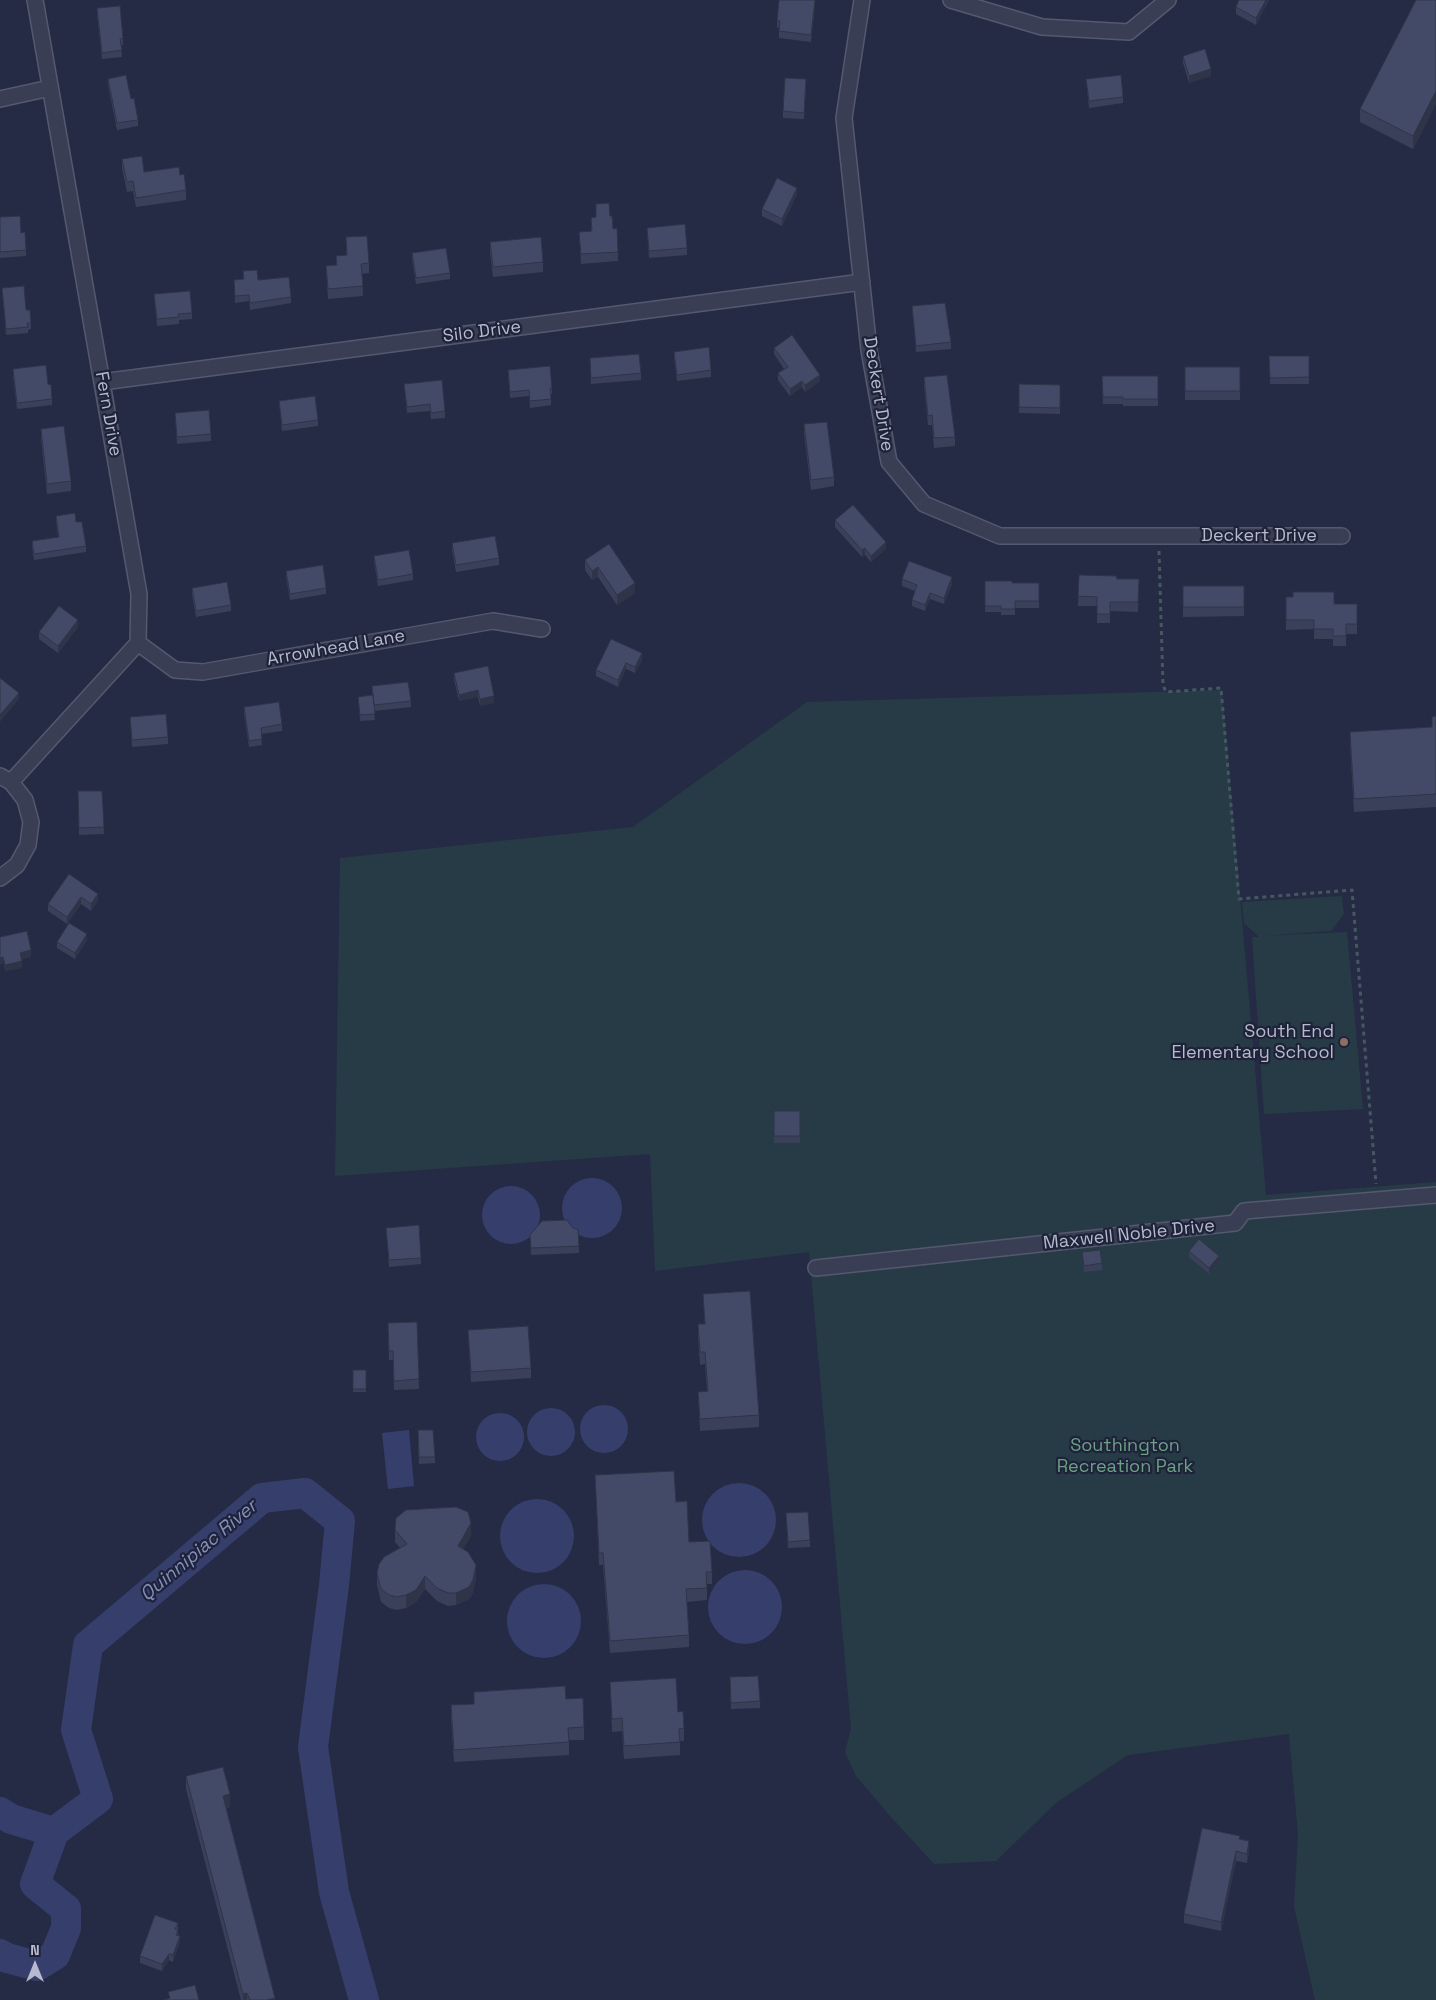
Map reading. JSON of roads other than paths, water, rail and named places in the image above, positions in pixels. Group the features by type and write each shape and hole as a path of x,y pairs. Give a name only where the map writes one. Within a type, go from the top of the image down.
{"street":[{"name":"Fern Drive","path":"35,0 139,594 138,643"},
{"name":"Deckert Drive","path":"862,0 844,118 869,350 889,462 924,504 1000,536 1342,536"},
{"path":"951,0 1042,27 1129,32 1168,0"},
{"path":"0,99 50,88"},
{"name":"Silo Drive","path":"102,382 862,282"},
{"name":"Arrowhead Lane","path":"138,643 175,670 203,672 493,621 542,629"},
{"path":"0,878 17,865 28,845 31,822 25,800 5,779 138,643"},
{"name":"Maxwell Noble Drive","path":"816,1268 1235,1223 1244,1211 1436,1195"}],"water":[{"path":"586,1178 598,1178 609,1183 617,1191 622,1202 620,1220 609,1233 598,1238 586,1238 575,1233 567,1225 562,1214 562,1202 567,1191 575,1183"},
{"path":"511,1186 522,1188 535,1199 540,1215 538,1226 527,1239 511,1244 500,1242 487,1231 482,1215 484,1204 495,1191"},
{"path":"604,1405 613,1407 621,1412 626,1420 628,1429 626,1438 621,1446 613,1451 604,1453 595,1451 587,1446 582,1438 580,1429 582,1420 587,1412 595,1407"},
{"path":"551,1408 560,1410 568,1415 573,1423 575,1432 573,1441 568,1449 560,1454 551,1456 542,1454 534,1449 529,1441 527,1432 529,1423 534,1415 542,1410"},
{"path":"500,1413 509,1415 517,1420 522,1428 524,1437 522,1446 517,1454 509,1459 500,1461 491,1459 483,1454 478,1446 476,1437 478,1428 483,1420 491,1415"},
{"path":"409,1430 414,1486 388,1489 382,1433"},
{"path":"732,1483 746,1483 760,1489 770,1499 776,1513 776,1527 770,1541 760,1551 746,1557 732,1557 718,1551 708,1541 702,1527 702,1513 708,1499 718,1489"},
{"path":"530,1499 544,1499 558,1505 568,1515 574,1529 574,1543 568,1557 558,1567 544,1573 530,1573 516,1567 506,1557 500,1543 500,1529 506,1515 516,1505"},
{"path":"738,1570 752,1570 766,1576 776,1586 782,1600 782,1614 776,1628 766,1638 752,1644 738,1644 724,1638 714,1628 708,1614 708,1600 714,1586 724,1576"},
{"path":"537,1584 551,1584 565,1590 575,1600 581,1614 581,1628 575,1642 565,1652 551,1658 537,1658 523,1652 513,1642 507,1628 507,1614 513,1600 523,1590"}],"waterway":[{"name":"Quinnipiac River","path":"0,1812 11,1819 54,1832 98,1799 76,1730 88,1645 262,1498 305,1493 340,1521 334,1585 313,1747 334,1892 364,2000"},
{"path":"0,1954 7,1958 37,1966 55,1955 66,1928 66,1909 35,1884 54,1832"}],"place":[{"name":"South End Elementary School","path":"1344,1042"}],"park label":[{"name":"Southington Recreation Park","path":"1125,1456"}]}
